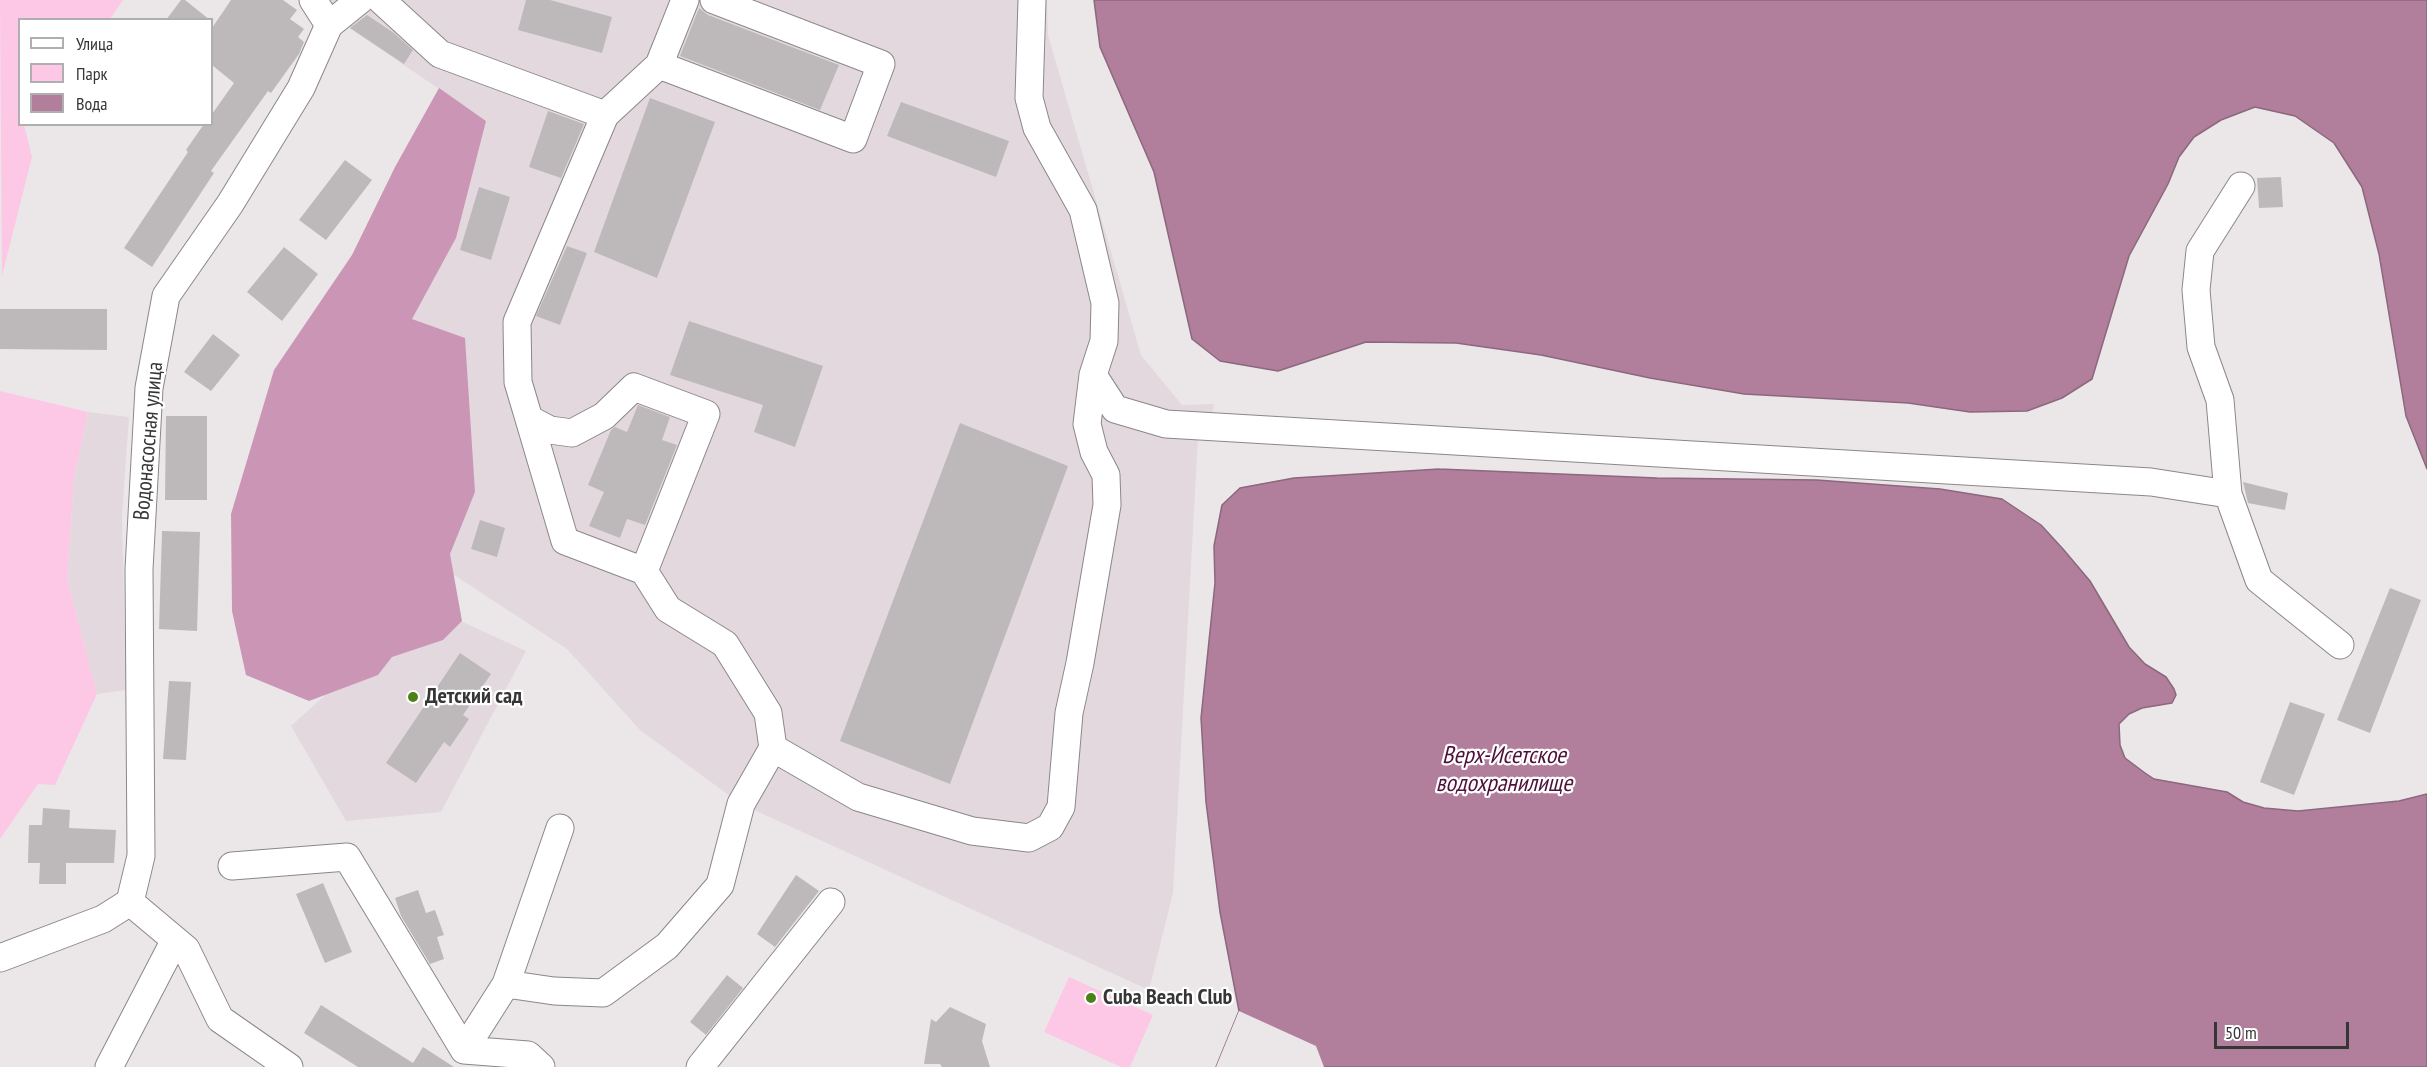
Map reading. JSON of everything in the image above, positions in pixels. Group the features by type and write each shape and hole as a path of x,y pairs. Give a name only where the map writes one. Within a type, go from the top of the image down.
{"street":[{"path":"313,0 329,26 360,0"},
{"path":"506,984 554,991 603,993 667,946 720,885 741,804 773,748 768,713 725,644 668,609 644,572 565,541 518,382 517,322 605,116 659,65 685,0"},
{"path":"659,65 853,139 881,64 714,0"},
{"path":"773,748 858,797 972,831 1029,838 1050,826 1061,807 1069,713 1080,663 1107,505 1106,475 1095,452 1087,424 1093,375 1104,341 1105,303 1083,210 1038,128 1029,98 1032,0"},
{"path":"388,2 440,54 605,116"},
{"name":"Водонасосная улица","path":"130,902 141,856 140,569 149,388 166,296 230,204 301,88 329,26"},
{"path":"2241,186 2200,251 2196,291 2201,347 2220,400 2228,494 2259,579 2340,645"},
{"path":"1093,375 1115,409 1166,424 2151,482 2228,494"},
{"path":"529,419 550,430 572,433 604,416 634,387 706,414 644,572"},
{"path":"464,1050 506,984 560,828"},
{"path":"232,866 347,857 464,1050"},
{"path":"0,958 103,920 130,902 186,949 220,1019 290,1067"},
{"path":"700,1067 831,902"},
{"path":"109,1067 176,940"},
{"path":"464,1050 528,1055 541,1067"}],"shaded area":[{"path":"327,0 1047,0 1048,35 1141,355 1182,405 1214,404 1210,425 1198,438 1173,893 1149,990 741,804 640,730 567,649 442,567 367,334 486,121 348,27"},
{"path":"439,88 486,121 456,238 412,319 465,338 475,492 450,554 462,621 443,640 392,657 378,675 309,701 246,675 232,611 231,514 274,370 352,255 395,167"},
{"path":"88,412 129,417 122,516 126,690 97,694 67,579 74,478"},
{"name":"Детский сад","path":"434,609 526,651 441,812 346,821 291,726 356,667"}],"green space":[{"path":"0,0 123,0 111,18 18,18 18,126 24,126 32,157 2,276"},
{"path":"0,391 88,412 74,478 67,579 97,694 55,785 38,784 0,839"},
{"path":"1069,977 1153,1015 1130,1067 1121,1067 1044,1032"}],"water":[{"path":"1094,0 2427,0 2427,469 2406,416 2379,254 2362,187 2334,143 2295,116 2255,107 2221,120 2194,137 2179,157 2168,184 2129,256 2092,379 2062,398 2027,411 1970,412 1908,403 1744,394 1650,378 1541,355 1456,343 1366,342 1278,371 1220,361 1192,339 1154,172 1100,47"},
{"name":"Верх-Исетское водохранилище","path":"1439,469 1657,478 1817,480 1940,489 2002,499 2041,525 2063,549 2090,581 2129,647 2145,664 2166,677 2174,689 2176,695 2172,703 2142,708 2129,714 2119,724 2120,745 2125,758 2145,773 2154,779 2227,792 2243,802 2264,808 2298,811 2399,801 2427,794 2427,1067 1216,1067 1239,1011 1220,912 1206,802 1201,718 1215,583 1214,546 1222,505 1240,488 1294,478"}],"pier":[{"path":"1239,1011 1316,1046 1324,1067 1216,1067"}],"building":[{"path":"181,0 185,0 208,18 168,18"},
{"path":"231,0 283,0 297,10 290,19 304,29 298,37 304,42 299,54 271,93 268,91 211,171 214,173 152,267 124,248 203,126 213,126 213,113 234,83 213,66 213,27"},
{"path":"526,0 550,0 612,17 602,53 518,30"},
{"path":"699,8 708,15 839,65 820,110 680,56"},
{"path":"367,15 394,33 413,50 404,64 350,28"},
{"path":"650,98 715,122 657,278 594,252"},
{"path":"901,102 1009,141 996,177 887,136"},
{"path":"548,111 584,124 561,178 529,167"},
{"path":"345,160 372,180 326,240 299,220"},
{"path":"2281,177 2283,207 2259,208 2257,178"},
{"path":"479,187 510,197 491,260 460,250"},
{"path":"567,246 587,253 560,325 536,316"},
{"path":"284,247 318,274 282,321 247,292"},
{"path":"0,309 107,309 107,350 0,349"},
{"path":"689,321 823,366 795,447 754,432 763,405 670,375"},
{"path":"213,334 240,355 211,391 184,372"},
{"path":"638,405 670,417 662,440 677,445 645,525 627,519 620,538 589,526 604,492 588,485 611,430 615,427 627,432"},
{"path":"166,416 207,416 207,500 165,500"},
{"path":"960,423 1068,466 950,784 840,741"},
{"path":"2243,482 2288,493 2285,510 2248,503"},
{"path":"480,520 505,528 497,557 471,549"},
{"path":"162,531 200,532 197,631 159,629"},
{"path":"2390,588 2421,600 2370,733 2337,720"},
{"path":"460,653 491,674 463,715 469,719 450,747 444,742 416,783 386,763"},
{"path":"169,681 191,682 186,760 163,759"},
{"path":"2290,702 2325,714 2294,795 2260,782"},
{"path":"43,808 70,810 69,828 116,830 114,863 66,863 66,884 39,884 40,863 28,863 29,825 42,825"},
{"path":"796,875 819,891 775,947 757,934"},
{"path":"323,883 352,952 325,963 296,894"},
{"path":"418,890 426,913 435,910 444,935 437,937 444,959 430,964 401,916 395,898"},
{"path":"727,975 743,988 706,1035 690,1022"},
{"path":"321,1005 413,1063 423,1047 454,1067 358,1067 304,1033"},
{"path":"950,1007 986,1024 982,1041 990,1067 942,1067 940,1064 924,1064 931,1019 936,1022"}],"place":[{"name":"Детский сад","path":"413,697"},
{"name":"Cuba Beach Club","path":"1091,998"}]}
